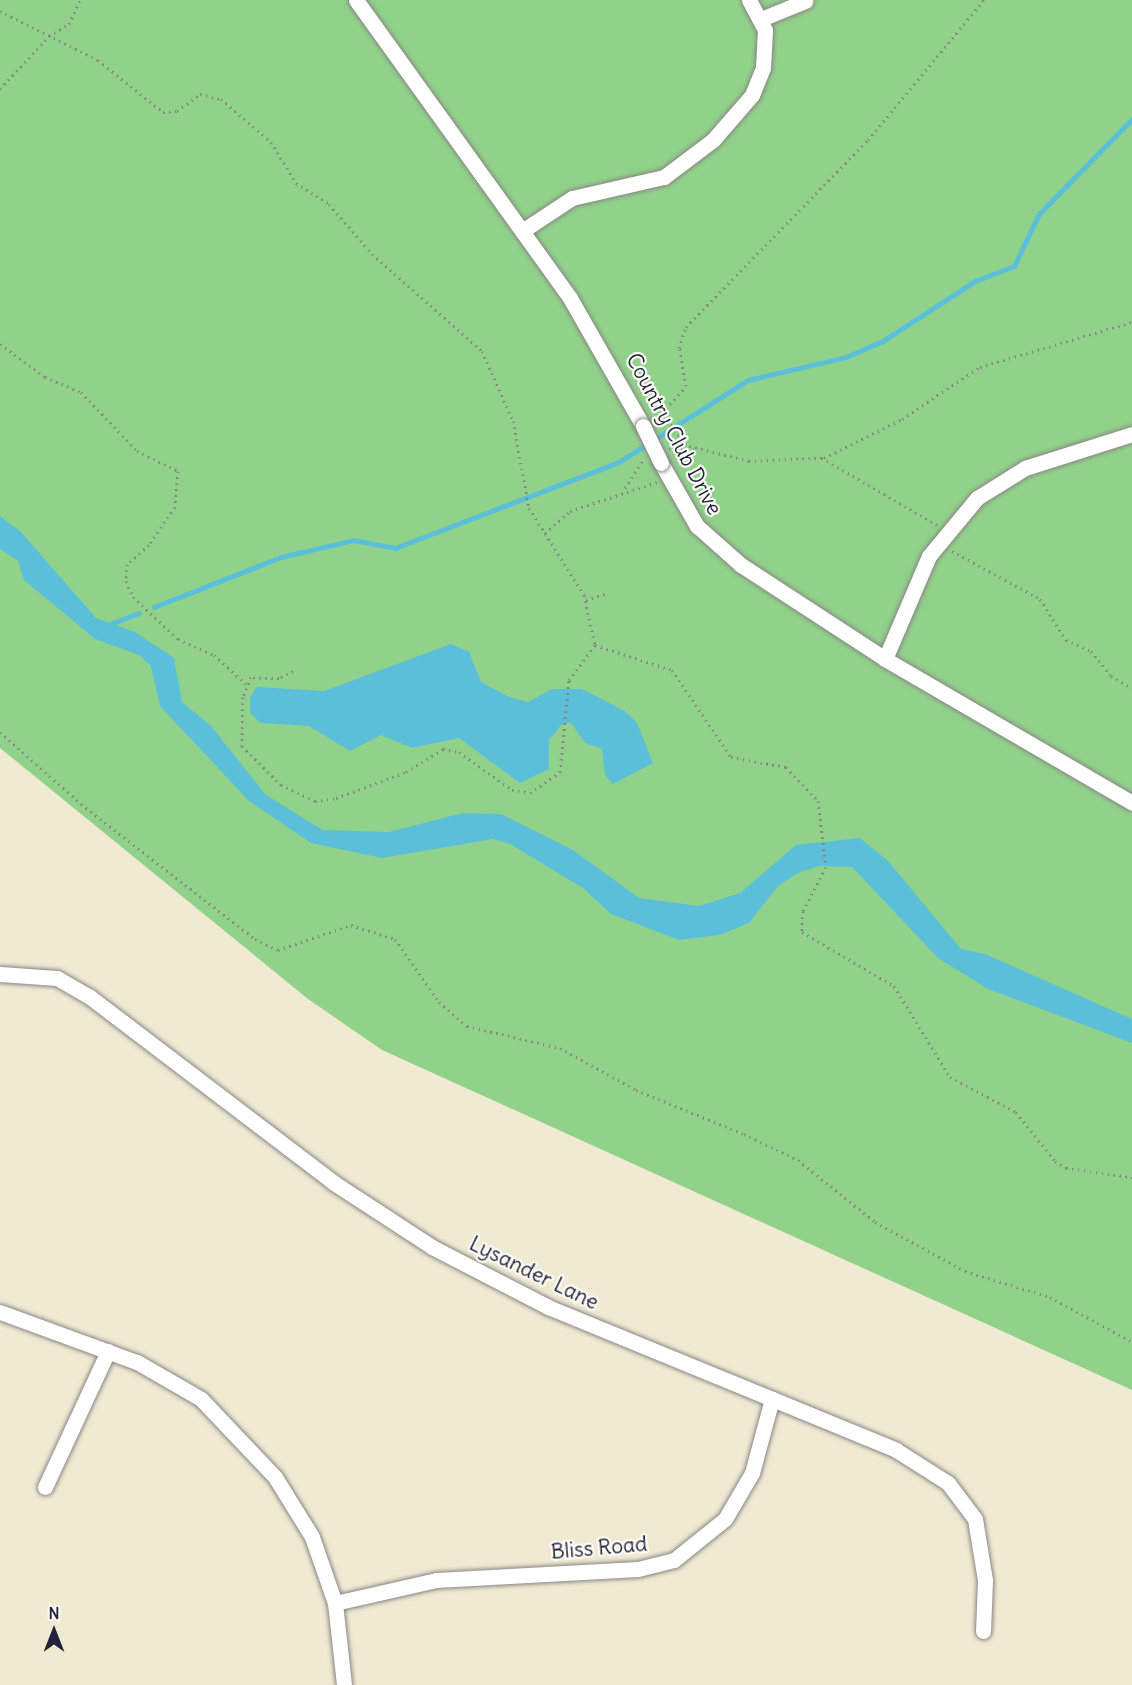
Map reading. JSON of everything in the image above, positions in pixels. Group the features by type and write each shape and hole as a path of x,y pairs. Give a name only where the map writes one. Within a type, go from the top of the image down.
{"street":[{"name":"Country Club Drive","path":"356,0 600,344 643,426 664,456 670,480 708,538 885,659 1132,803"},
{"path":"522,231 572,198 643,184 697,155 741,109 758,82 766,41 761,20 749,0"},
{"path":"761,20 805,1"},
{"path":"885,659 929,556 977,498 1025,468 1132,434"},
{"name":"Lysander Lane","path":"0,974 57,978 90,997 334,1183 432,1247 548,1307 896,1450 948,1483 975,1519 985,1580 983,1631"},
{"path":"0,1312 108,1351 201,1400 275,1477 312,1537 334,1603 344,1685"},
{"path":"45,1487 108,1351"},
{"name":"Bliss Road","path":"334,1603 436,1580 638,1569 674,1560 725,1519 752,1473 772,1399"}],"path":[{"path":"0,89 49,36 69,24 80,0"},
{"path":"984,0 868,140 686,327 679,348 686,386 662,411 664,418 678,436 699,448 749,461 822,458 897,422 980,367 1132,322"},
{"path":"0,11 98,60 157,110 177,111 206,93 265,136 292,180 328,204 372,254 425,296 490,361 498,397 513,421 527,504 586,600 595,645"},
{"path":"0,344 45,377 81,392 137,451 178,471 175,507 149,545 127,564 126,581 133,597 178,639 214,655 246,684"},
{"path":"664,456 699,448"},
{"path":"625,489 644,457"},
{"path":"822,458 938,526"},
{"path":"545,533 570,511 625,489 670,480"},
{"path":"946,546 997,579 1040,598 1066,640 1091,651 1116,680 1132,688"},
{"path":"586,600 605,594"},
{"path":"293,671 279,678 251,677 246,684 242,746 281,785 315,801 370,787 443,749 459,752 512,790 530,794 560,772 573,670 595,645"},
{"path":"595,645 672,670 731,757 786,767 808,786 823,813 826,834 826,867 803,911 802,932 894,986 951,1077 1016,1112 1055,1161 1066,1168 1132,1177"},
{"path":"0,732 81,804 255,939 278,950 351,925 394,939 439,1002 467,1026 560,1048 636,1090 744,1134 798,1160 875,1222 965,1271 1050,1297 1132,1342"}],"green space":[{"path":"0,0 1132,0 1132,1390 382,1050 308,999 0,748"}],"water":[{"path":"0,516 21,532 96,618 135,632 174,658 182,702 211,726 266,795 323,830 389,832 463,813 501,814 573,850 639,898 699,906 740,893 796,845 860,838 888,861 961,949 985,954 1132,1019 1132,1043 988,989 938,958 852,867 819,866 798,873 778,886 749,923 719,935 679,940 611,914 583,888 510,844 493,839 382,858 311,843 249,801 160,706 151,666 139,655 95,639 24,580 18,561 0,549"},
{"path":"451,644 469,652 481,682 509,697 528,702 552,689 582,689 625,711 637,723 653,763 613,784 605,775 602,749 585,743 571,723 563,723 549,740 549,769 520,783 459,738 412,748 381,735 350,751 309,726 261,723 250,713 250,697 257,687 324,691"}],"waterway":[{"path":"154,607 281,557 354,540 395,548 619,462 748,380 846,357 883,341 975,281 1014,266 1039,214 1132,119"},
{"path":"105,626 139,613"}]}
